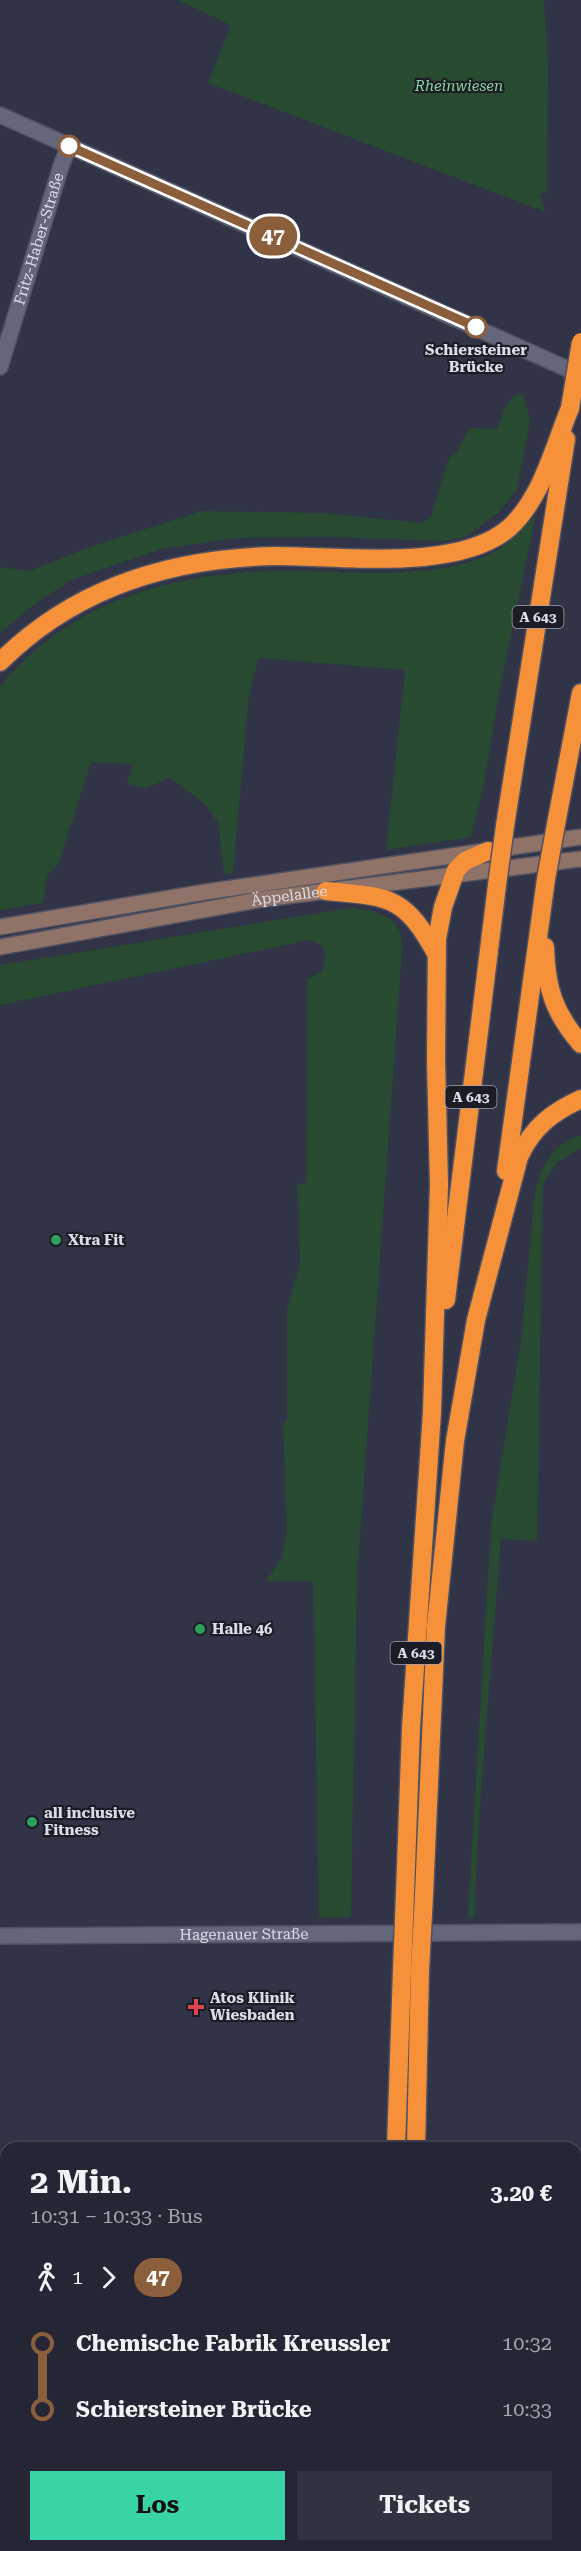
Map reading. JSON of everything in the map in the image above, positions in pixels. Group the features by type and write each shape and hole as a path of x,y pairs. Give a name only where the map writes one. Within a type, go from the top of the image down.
{"highway":[{"name":"A 643","path":"416,2142 411,1970 405,1894 411,1728 432,1412 505,826 581,342"},
{"path":"0,662 46,621 79,601 126,581 169,569 240,558 415,557 451,553 483,544 508,528 530,502 539,486 570,408"},
{"name":"A 643","path":"397,2142 411,1970 424,1895 436,1626 455,1441 468,1354 496,1247 546,879 581,693"},
{"path":"432,1412 439,1185 436,955 439,923 453,877 461,864 488,851"},
{"path":"546,879 545,957 548,984 560,1017 581,1044"},
{"path":"326,891 387,899 399,905 410,914 436,955"},
{"path":"496,1247 519,1157 525,1144 545,1120 564,1106 581,1099"}],"main road":[{"name":"Äppelallee","path":"0,927 205,892 581,837"},
{"name":"Äppelallee","path":"0,947 168,915 326,891 453,877 581,859"}],"street":[{"path":"0,115 581,375"},
{"name":"Fritz-Haber-Straße","path":"0,367 69,146"},
{"name":"Hagenauer Straße","path":"0,1936 581,1932"}],"green space":[{"name":"Rheinwiesen","path":"177,0 544,0 548,64 547,193 540,194 545,212 208,83 231,25"},
{"path":"524,394 530,422 517,490 498,513 465,537 444,541 331,537 237,538 161,549 71,580 36,603 0,633 0,567 30,571 90,547 202,511 322,513 422,523 431,516 449,458 458,450 469,428 497,429 505,408 514,395"},
{"path":"536,514 500,688 484,785 471,837 386,850 405,670 259,658 249,695 233,873 224,874 218,823 205,804 170,778 145,788 127,784 133,764 91,762 59,863 47,876 43,903 0,910 0,687 27,657 58,633 91,613 126,597 163,585 202,577 281,571 361,573 417,571 469,562 505,545"},
{"path":"351,908 372,911 392,921 400,932 402,951 357,1579 351,1917 319,1918 313,1581 266,1581 281,1559 287,1533 283,1422 287,1421 287,1309 300,1263 297,1184 306,1183 307,979 322,972 326,954 320,944 310,940 0,1005 0,965"},
{"path":"581,1136 581,1149 557,1162 543,1183 537,1541 501,1539 480,1804 474,1917 468,1917 491,1525 521,1340 535,1190 541,1172 551,1156 564,1143"}],"bus line":[{"name":"47","path":"69,146 476,327"}],"place":[{"name":"Schiersteiner Brücke","path":"476,327"},
{"name":"Xtra Fit","path":"56,1240"},
{"name":"Halle 46","path":"200,1629"},
{"name":"all inclusive Fitness","path":"32,1822"},
{"name":"Atos Klinik Wiesbaden","path":"196,2007"}]}
